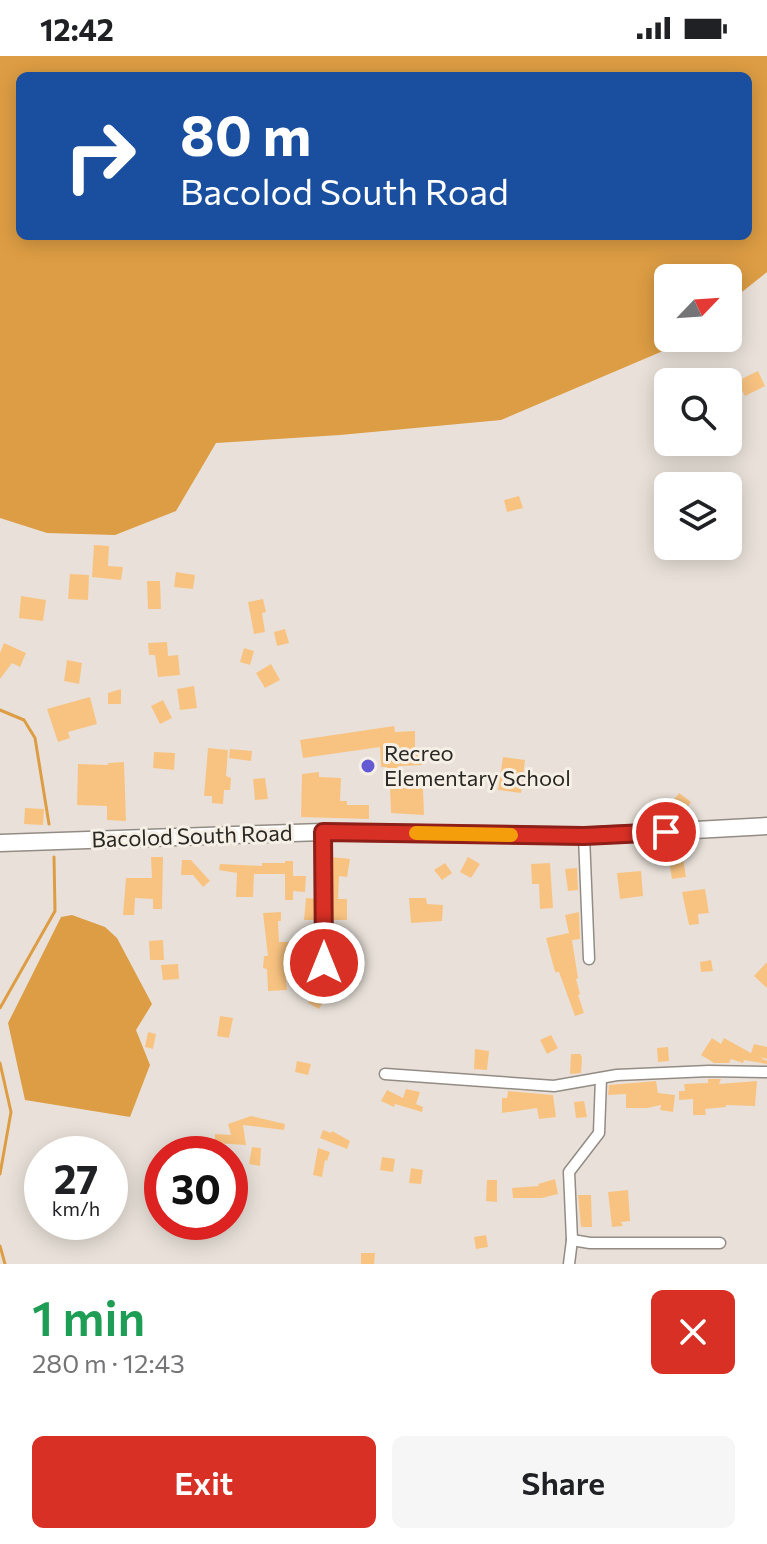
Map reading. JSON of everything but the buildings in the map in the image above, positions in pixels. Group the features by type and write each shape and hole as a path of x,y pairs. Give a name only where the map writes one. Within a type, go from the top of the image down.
{"highway":[{"name":"Bacolod South Road","path":"0,843 323,832 584,836 767,826"}],"street":[{"path":"323,832 324,963"},
{"path":"584,836 589,959"},
{"path":"385,1074 554,1086 601,1078 709,1071 767,1072"},
{"path":"569,1264 572,1240 569,1172 599,1133 601,1078"},
{"path":"572,1240 590,1243 720,1243"}],"shaded area":[{"path":"0,56 767,56 767,272 742,292 742,264 654,264 654,352 661,352 501,420 216,443 176,511 115,535 47,533 0,518"},
{"path":"72,915 105,927 117,938 152,1004 136,1030 150,1065 130,1117 25,1100 8,1023 61,917"}],"waterway":[{"path":"0,710 24,720 35,738 49,824"},
{"path":"0,1008 55,911 54,857"},
{"path":"0,1063 11,1112 0,1174"},
{"path":"0,1246 5,1264"}],"slow traffic":[{"path":"416,833 511,835"}],"place":[{"name":"Recreo Elementary School","path":"368,766"}],"route":[{"path":"324,963 323,832 584,836 666,832"}]}
